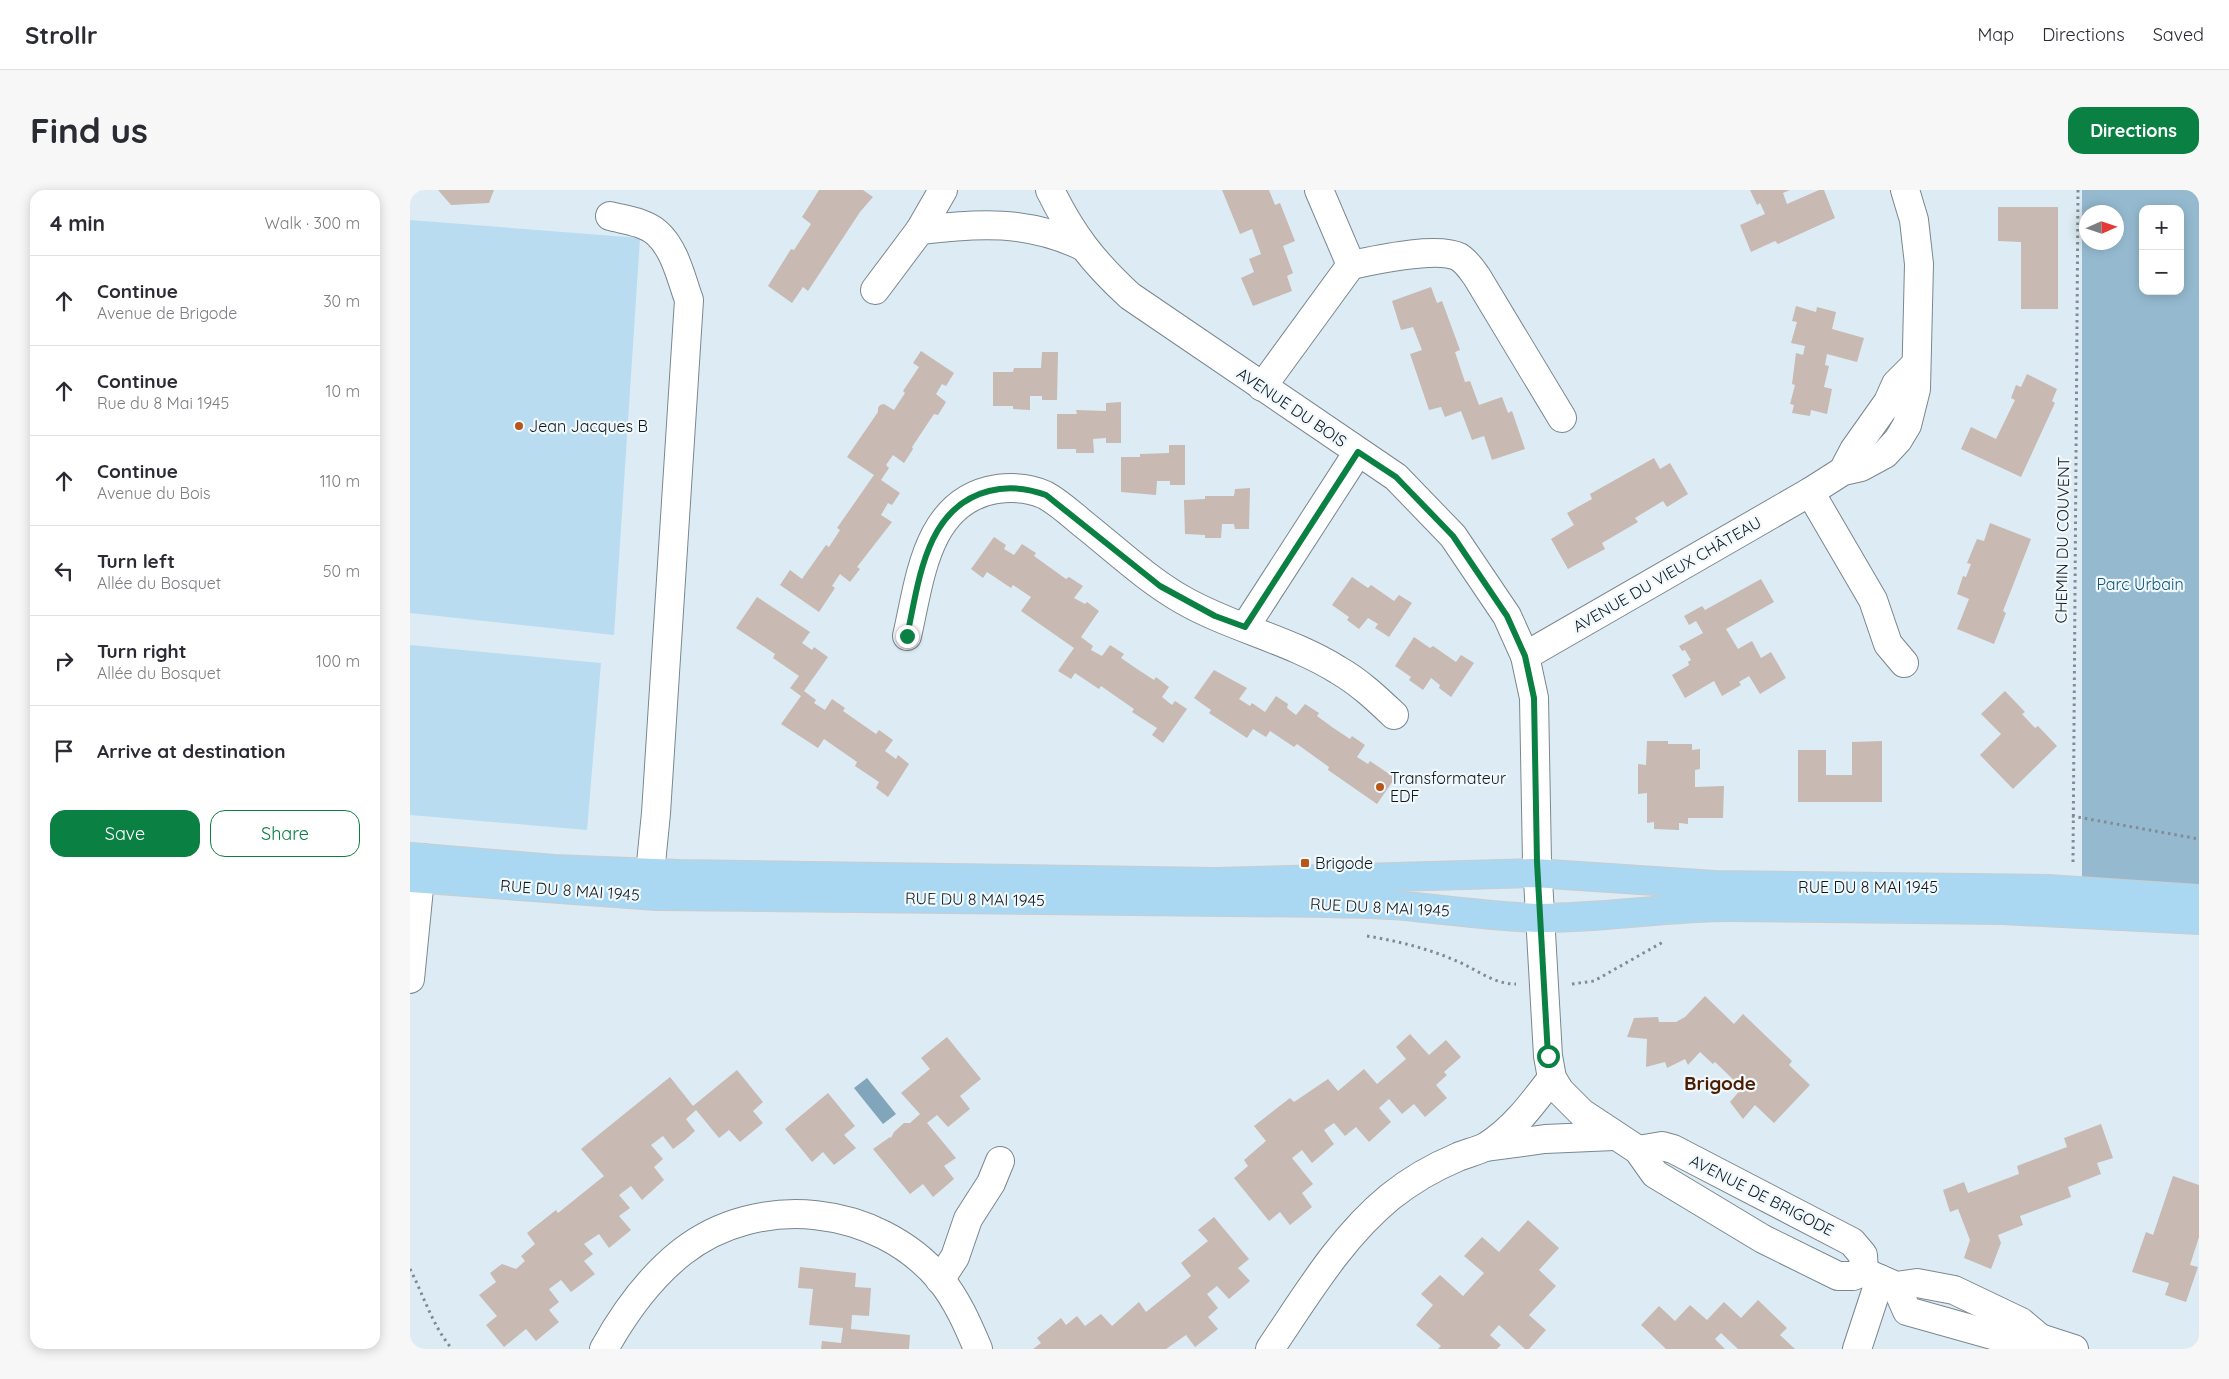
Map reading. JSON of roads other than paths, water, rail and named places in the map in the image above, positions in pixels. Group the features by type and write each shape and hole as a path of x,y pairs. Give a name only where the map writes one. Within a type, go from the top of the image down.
{"main road":[{"name":"RUE DU 8 MAI 1945","path":"415,868 1215,882 1538,873 1715,885 2073,890 2199,899"},
{"name":"RUE DU 8 MAI 1945","path":"415,868 656,896 1331,903 1414,906 1476,914 1540,918 1632,914 1731,906 2002,910 2199,920"}],"street":[{"path":"875,290 920,230 943,190"},
{"name":"AVENUE DU BOIS","path":"1050,190 1067,223 1082,246 1096,263 1130,296 1396,477 1453,536 1507,616 1525,656 1534,698 1538,873"},
{"path":"1319,190 1351,265"},
{"name":"AVENUE DU VIEUX CHÂTEAU","path":"1525,656 1810,492 1843,471 1854,450 1888,402 1896,384 1915,365 1919,264 1914,220 1905,190"},
{"path":"610,216 642,224 658,233 673,256 689,300 650,873"},
{"name":"AVENUE DU BOIS","path":"920,230 969,224 1014,226 1061,236 1082,246"},
{"path":"1262,387 1351,265 1386,258 1450,253 1468,264 1477,277 1562,418"},
{"path":"1245,627 1358,452"},
{"path":"907,636 923,562 939,528 948,515 968,499 981,493 1007,488 1023,489 1046,495 1160,586 1215,616 1245,627 1336,669 1366,689 1394,715"},
{"path":"1810,492 1873,600 1888,644 1904,663"},
{"path":"410,979 415,868"},
{"path":"1538,873 1540,918"},
{"name":"AVENUE DE BRIGODE","path":"1540,918 1548,1056 1552,1078 1571,1103 1614,1136 1638,1150 1655,1174 1762,1240 1838,1276 1880,1279"},
{"path":"1485,1148 1512,1127 1552,1078"},
{"path":"1270,1349 1325,1269 1354,1231 1390,1198 1416,1179 1440,1165 1485,1148 1545,1139 1614,1136"},
{"name":"AVENUE DE BRIGODE","path":"1638,1150 1662,1146 1673,1149 1852,1242 1907,1310 2003,1338 2019,1340 2040,1338 2074,1349"},
{"path":"940,1280 955,1257 968,1219 991,1183 1000,1161"},
{"path":"604,1349 622,1318 648,1284 682,1251 717,1231 756,1217 795,1213 836,1218 874,1229 906,1249 940,1280 954,1298 978,1349"},
{"path":"1857,1349 1880,1279"}],"place":[{"name":"Jean Jacques B","path":"519,426"},
{"name":"Transformateur EDF","path":"1380,787"},
{"name":"Brigode","path":"1305,863"}],"district":[{"name":"Brigode","path":"1720,1083"}],"park label":[{"name":"Parc Urbain","path":"2140,584"}]}
